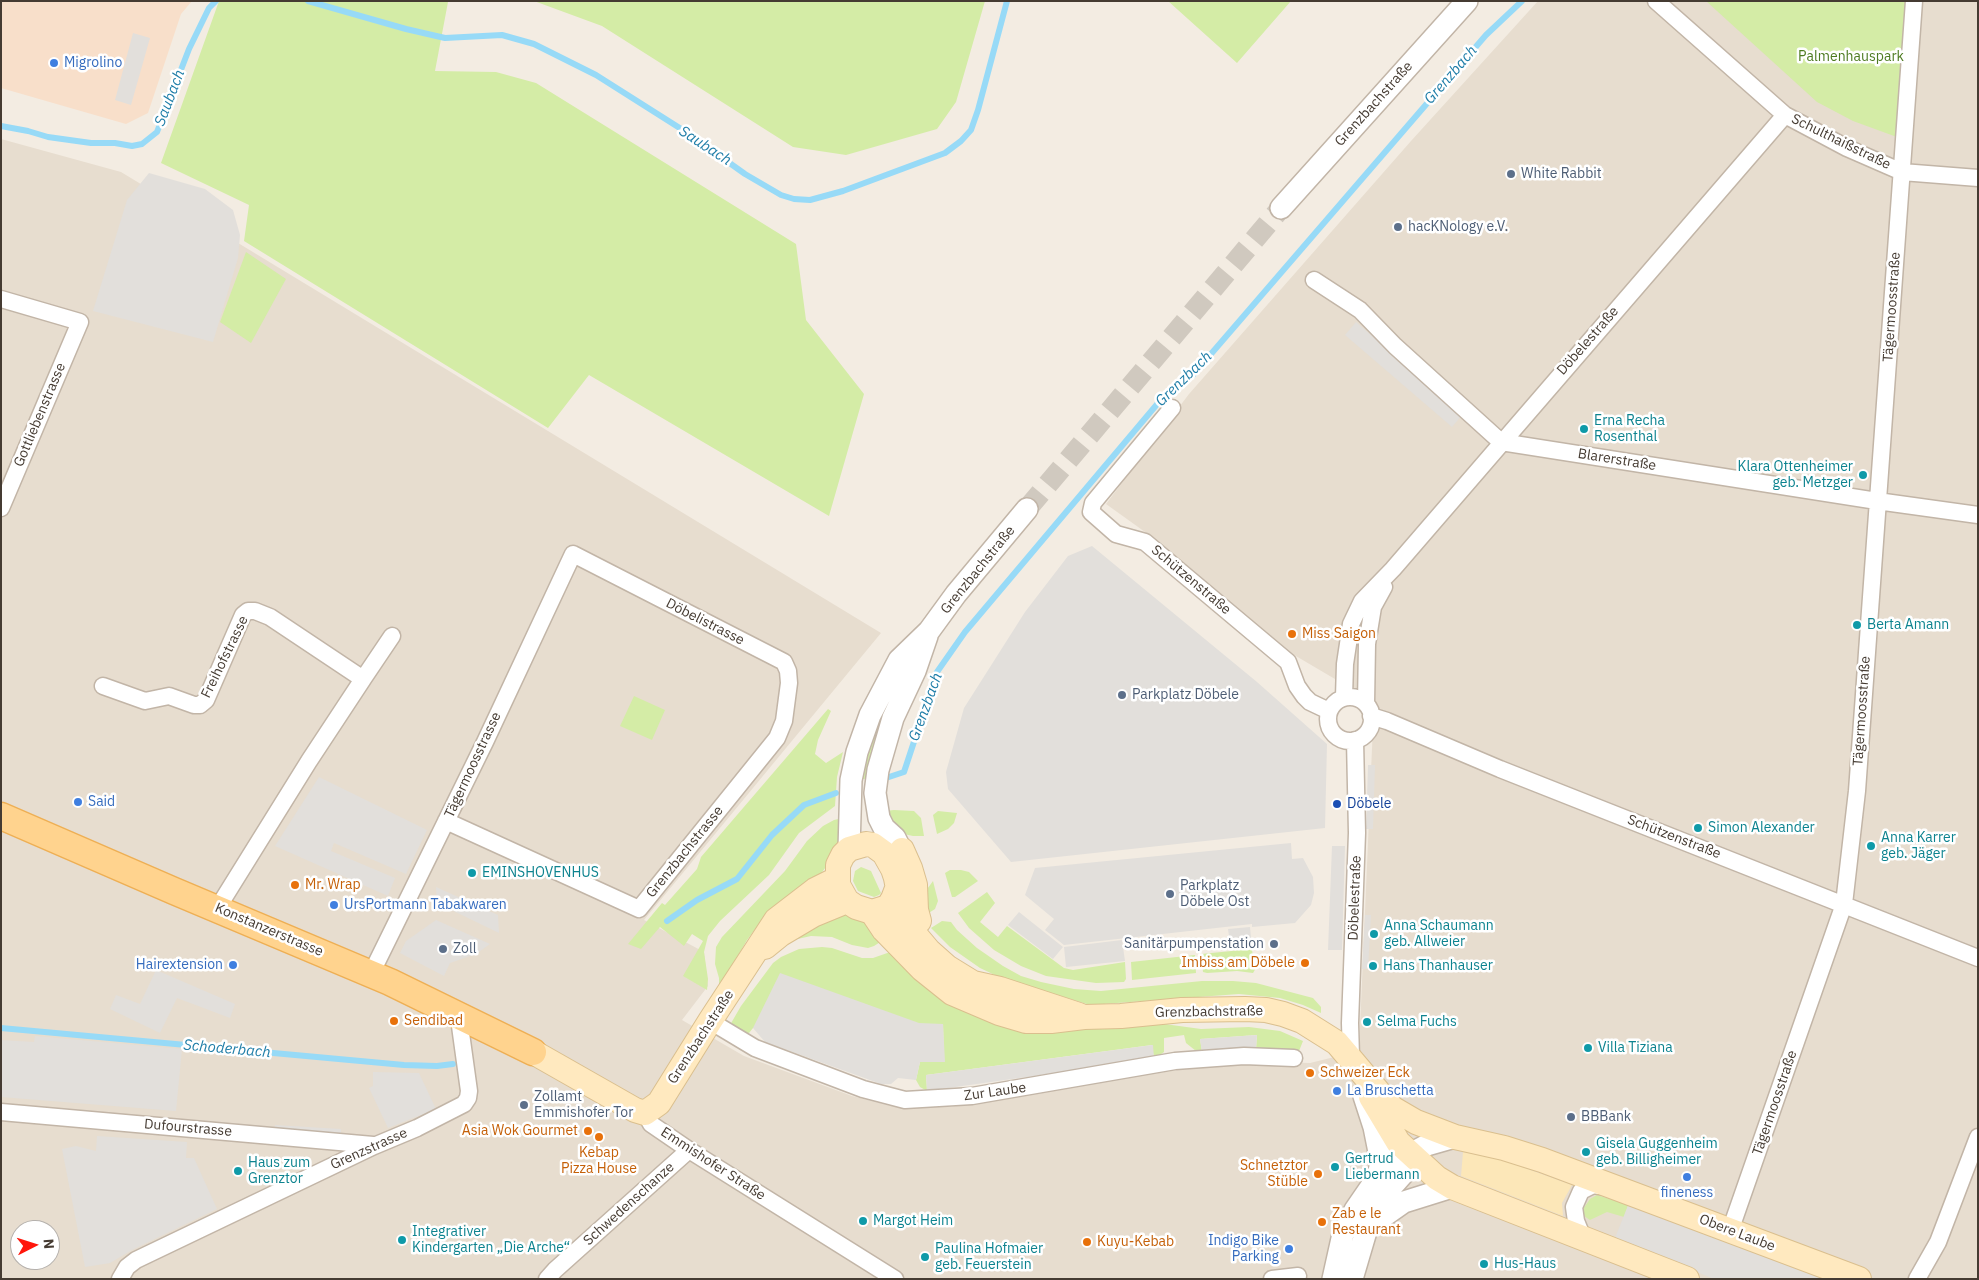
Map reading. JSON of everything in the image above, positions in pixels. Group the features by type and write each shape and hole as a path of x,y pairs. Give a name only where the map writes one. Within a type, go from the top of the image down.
{"main road":[{"name":"Konstanzerstrasse","path":"1,816 371,974 533,1052"},
{"path":"866,844 892,850 894,868 906,883 888,907 872,912 856,907 846,901 837,880 838,865 843,855 850,849 866,844"},
{"name":"Grenzbachstraße","path":"645,1113 659,1103 769,930 783,913 814,890 837,880"},
{"name":"Grenzbachstraße","path":"906,883 902,915 929,951 947,967 972,983 1000,989 1084,1017"},
{"name":"Grenzbachstraße","path":"752,958 781,934 813,915 846,901"},
{"name":"Grenzbachstraße","path":"872,912 884,930 922,969 952,993 999,1013 1026,1021 1051,1021 1182,1010 1246,1008 1266,1010 1302,1021 1322,1031 1337,1042 1351,1057"},
{"name":"Emmishofer Straße","path":"533,1052 636,1110 645,1113"},
{"path":"1351,1057 1392,1108 1416,1122 1455,1137"},
{"name":"Döbelestraße","path":"1351,1057 1391,1132 1410,1154"},
{"name":"Obere Laube","path":"1455,1137 1511,1150 1859,1279"},
{"path":"1410,1154 1437,1178 1452,1187 1687,1279"}],"street":[{"name":"Grenzbachstraße","path":"1281,208 1467,1"},
{"name":"Schulthaißstraße","path":"1656,1 1786,115 1847,148 1902,172 1978,178"},
{"name":"Tägermoosstraße","path":"1730,1231 1844,904 1857,791 1914,1"},
{"name":"Döbelestraße","path":"1344,697 1345,664 1351,624 1362,601 1393,569 1786,115"},
{"path":"1314,280 1360,310 1395,346 1502,442"},
{"name":"Gottliebenstrasse","path":"1,299 80,322 1,508"},
{"name":"Schützenstraße","path":"1172,408 1093,503 1091,512 1116,534 1145,542 1288,662 1304,696 1310,702 1329,711"},
{"name":"Blarerstraße","path":"1502,442 1978,515"},
{"name":"Grenzbachstraße","path":"850,849 850,780 857,752 870,715 899,660 929,631 956,594 1027,509"},
{"name":"Döbelistrasse","path":"573,554 784,662 788,671 789,683 784,721"},
{"name":"Tägermoosstrasse","path":"371,974 573,554"},
{"name":"Döbelestraße","path":"1377,1178 1380,1164 1374,1127 1351,1057 1350,1023 1357,834 1357,756 1355,740 1368,731 1371,724 1367,644 1373,607 1393,569"},
{"name":"Freihofstrasse","path":"103,686 145,701 169,696 194,706 200,705 206,700 243,615 248,611 255,611 270,617 363,679"},
{"name":"Grenzbachstraße","path":"892,850 894,838 884,828 879,818 875,793 878,770 893,718 915,670 929,631"},
{"path":"217,908 309,761 392,636"},
{"path":"1355,740 1347,740 1333,733 1329,726 1329,711 1338,700 1344,697 1360,700 1369,710"},
{"name":"Schützenstraße","path":"1369,710 1387,721 1500,769 1978,958"},
{"name":"Grenzbachstrasse","path":"446,821 639,909 778,738 784,721"},
{"name":"Grenzstrasse","path":"120,1279 127,1267 136,1260 458,1108 468,1098 469,1091 460,1026 462,1018"},
{"name":"Zur Laube","path":"710,1021 754,1048 863,1089 905,1100 972,1096 1175,1061 1244,1056 1294,1058"},
{"path":"1352,1279 1367,1228 1378,1202 1403,1174 1410,1154 1405,1132 1392,1108"},
{"name":"Dufourstrasse","path":"1,1112 374,1146"},
{"name":"Emmishofer Straße","path":"645,1113 651,1124 689,1150 895,1279"},
{"path":"1333,1279 1343,1234 1355,1210 1377,1178 1410,1154 1427,1145 1455,1137"},
{"path":"1917,1279 1938,1242 1978,1137"},
{"name":"Schwedenschanze","path":"547,1279 689,1150"},
{"name":"Obere Laube","path":"1583,1238 1576,1221 1574,1207 1581,1191 1593,1186 1614,1187"},
{"path":"1367,1228 1404,1202 1452,1187"},
{"path":"1272,1279 1298,1276"}],"shaded area":[{"path":"1,1 192,1 181,14 148,113 126,124 1,88"},
{"path":"1538,1 1978,1 1978,1279 1,1279 1,139 121,172 881,633 644,920 704,952 708,986 682,1020 744,1056 852,1096 891,1106 950,1107 1240,1061 1310,1063 1359,1051 1374,702 1284,649 1159,542 1106,504 1189,394 1411,141"},
{"path":"133,33 150,38 131,105 115,100"},
{"path":"149,173 205,189 233,210 240,235 238,258 213,342 93,311 127,200"},
{"path":"1356,322 1463,414 1452,427 1345,335"},
{"name":"Parkplatz Döbele","path":"1092,546 1257,682 1327,744 1325,828 1011,862 948,789 946,772 964,708 1025,612 1068,556"},
{"path":"1368,765 1375,765 1373,829 1366,829"},
{"path":"319,777 427,830 406,874 334,843 331,851 395,878 388,896 275,846"},
{"name":"Parkplatz Döbele Ost","path":"1291,843 1292,859 1303,858 1313,877 1314,893 1311,905 1295,923 1252,927 1252,924 1064,945 1045,930 1054,919 1025,895 1035,868"},
{"path":"1332,846 1345,846 1342,950 1328,950"},
{"path":"436,887 498,915 499,933 437,903"},
{"path":"1019,912 1063,947 1053,959 1008,925"},
{"path":"1365,915 1371,915 1368,969 1362,969"},
{"name":"Zoll","path":"436,920 490,944 476,954 450,963 444,976 400,953 406,941"},
{"path":"1250,927 1252,948 1231,950 1228,929"},
{"path":"1122,940 1125,961 1066,967 1064,947"},
{"path":"156,970 235,1004 230,1018 177,998 160,1033 110,1009 116,995 140,1004"},
{"path":"780,973 919,1023 943,1024 945,1062 920,1062 916,1080 898,1078 891,1084 881,1084 765,1042 753,1028"},
{"path":"1257,1035 1256,1049 1202,1053 1200,1039"},
{"path":"35,1036 182,1049 176,1111 1,1097 1,1040 34,1042"},
{"path":"1153,1045 1154,1059 927,1091 926,1075"},
{"path":"373,1072 419,1073 436,1109 388,1128 369,1088 373,1086"},
{"path":"275,1125 341,1129 341,1136 275,1131"},
{"path":"97,1136 187,1142 186,1158 194,1158 217,1209 132,1250 110,1263 85,1267 62,1149 76,1146 96,1151"},
{"path":"1629,1203 1832,1279 1714,1279 1615,1238"}],"green space":[{"path":"219,1 455,1 448,2 435,71 496,72 536,83 796,244 806,320 864,394 829,516 589,375 548,428 244,241 249,205 161,163"},
{"path":"534,1 985,1 956,102 937,129 846,155 793,147 602,26"},
{"path":"1168,1 1291,1 1237,63"},
{"name":"Palmenhauspark","path":"1706,1 1914,1 1905,140 1853,121 1817,102"},
{"path":"246,252 286,279 251,343 220,322"},
{"path":"895,682 869,778 858,780 861,762"},
{"path":"634,696 665,710 652,740 620,726"},
{"path":"828,709 831,711 818,740 815,754 826,763 843,752 837,777 835,806 799,833 769,875 720,921 708,936 704,952 708,979 707,990 683,976 703,941 692,934 684,946 660,927 641,949 628,944 662,903 665,905 697,869 701,857"},
{"path":"885,811 914,811 921,818 924,836 904,834 895,826"},
{"path":"938,811 957,813 954,823 948,829 937,834 933,815"},
{"path":"843,818 839,841 828,864 820,875 782,901 765,916 747,940 719,989 719,978 715,964 716,947 722,937 785,871 807,841 823,826"},
{"path":"861,867 871,871 881,893 879,895 874,897 858,891 853,881 855,871"},
{"path":"950,870 969,872 978,881 955,897 952,897 945,873"},
{"path":"933,881 938,901 935,909 924,916 925,892"},
{"path":"987,892 995,903 980,922 998,937 1007,926 1064,968 1073,970 1125,962 1126,979 1124,982 1096,983 1046,976 1021,966 994,950 969,928 958,913"},
{"path":"833,914 849,914 868,922 885,939 868,948 852,945 832,937 811,936 793,940"},
{"path":"942,921 951,922 977,948 1003,966 1021,976 1041,982 1074,989 1101,991 1202,981 1256,983 1313,998 1321,1007 1321,1013 1280,998 1239,994 1090,1005 999,977 980,968 950,947 931,928"},
{"path":"832,948 862,958 873,958 893,951 1067,1031 1157,1023 1201,1029 1249,1027 1280,1031 1303,1041 1299,1051 1278,1048 1256,1049 1257,1035 1200,1039 1202,1051 1196,1051 1186,1043 1184,1035 1164,1038 1164,1052 1154,1059 1152,1045 926,1075 927,1091 920,1087 916,1080 920,1062 944,1062 943,1024 753,1028 749,1033 743,1034 730,1025 741,1006 773,963 799,949"},
{"path":"1252,949 1256,968 1253,973 1237,971 1203,972 1201,954"},
{"path":"1195,955 1196,973 1132,980 1131,962"},
{"path":"1597,1195 1628,1205 1624,1217 1607,1212 1590,1220 1584,1216 1583,1209 1590,1199"}],"sand":[{"path":"1463,1152 1503,1160 1572,1185 1562,1203 1563,1216 1461,1176"}],"waterway":[{"name":"Saubach","path":"1,126 48,137 91,143 115,143 132,146 142,144 157,132 189,49 209,8 216,1"},
{"name":"Saubach","path":"308,1 445,38 502,35 534,44 596,75 686,132 745,174 781,195 794,199 810,200 843,191 945,153 961,141 971,130 978,110 1007,1"},
{"name":"Grenzbach","path":"886,778 904,772 937,672 965,632 1164,396 1192,376 1486,35 1522,1"},
{"name":"Grenzbach","path":"667,921 697,900 737,879 772,835 804,805 836,793"},
{"name":"Schoderbach","path":"1,1028 404,1065 437,1066 453,1064"}],"tunnel":[{"path":"1027,509 1281,208"}],"place":[{"name":"Migrolino","path":"54,63"},
{"name":"White Rabbit","path":"1511,174"},
{"name":"hacKNology e.V.","path":"1398,227"},
{"name":"Erna Recha Rosenthal","path":"1584,429"},
{"name":"Klara Ottenheimer geb. Metzger","path":"1863,475"},
{"name":"Berta Amann","path":"1857,625"},
{"name":"Miss Saigon","path":"1292,634"},
{"name":"Parkplatz Döbele","path":"1122,695"},
{"name":"Said","path":"78,802"},
{"name":"Döbele","path":"1337,804"},
{"name":"Simon Alexander","path":"1698,828"},
{"name":"Anna Karrer geb. Jäger","path":"1871,846"},
{"name":"EMINSHOVENHUS","path":"472,873"},
{"name":"Mr. Wrap","path":"295,885"},
{"name":"Parkplatz Döbele Ost","path":"1170,894"},
{"name":"UrsPortmann Tabakwaren","path":"334,905"},
{"name":"Anna Schaumann geb. Allweier","path":"1374,934"},
{"name":"Sanitärpumpenstation","path":"1274,944"},
{"name":"Zoll","path":"443,949"},
{"name":"Imbiss am Döbele","path":"1305,963"},
{"name":"Hairextension","path":"233,965"},
{"name":"Hans Thanhauser","path":"1373,966"},
{"name":"Sendibad","path":"394,1021"},
{"name":"Selma Fuchs","path":"1367,1022"},
{"name":"Villa Tiziana","path":"1588,1048"},
{"name":"Schweizer Eck","path":"1310,1073"},
{"name":"La Bruschetta","path":"1337,1091"},
{"name":"Zollamt Emmishofer Tor","path":"524,1105"},
{"name":"BBBank","path":"1571,1117"},
{"name":"Asia Wok Gourmet","path":"588,1131"},
{"name":"Kebap Pizza House","path":"599,1137"},
{"name":"Gisela Guggenheim geb. Billigheimer","path":"1586,1152"},
{"name":"Gertrud Liebermann","path":"1335,1167"},
{"name":"Haus zum Grenztor","path":"238,1171"},
{"name":"Schnetztor Stüble","path":"1318,1174"},
{"name":"fineness","path":"1687,1177"},
{"name":"Margot Heim","path":"863,1221"},
{"name":"Zab e le Restaurant","path":"1322,1222"},
{"name":"Integrativer Kindergarten „Die Arche“","path":"402,1240"},
{"name":"Kuyu-Kebab","path":"1087,1242"},
{"name":"Indigo Bike Parking","path":"1289,1249"},
{"name":"Paulina Hofmaier geb. Feuerstein","path":"925,1257"},
{"name":"Hus-Haus","path":"1484,1264"}]}
